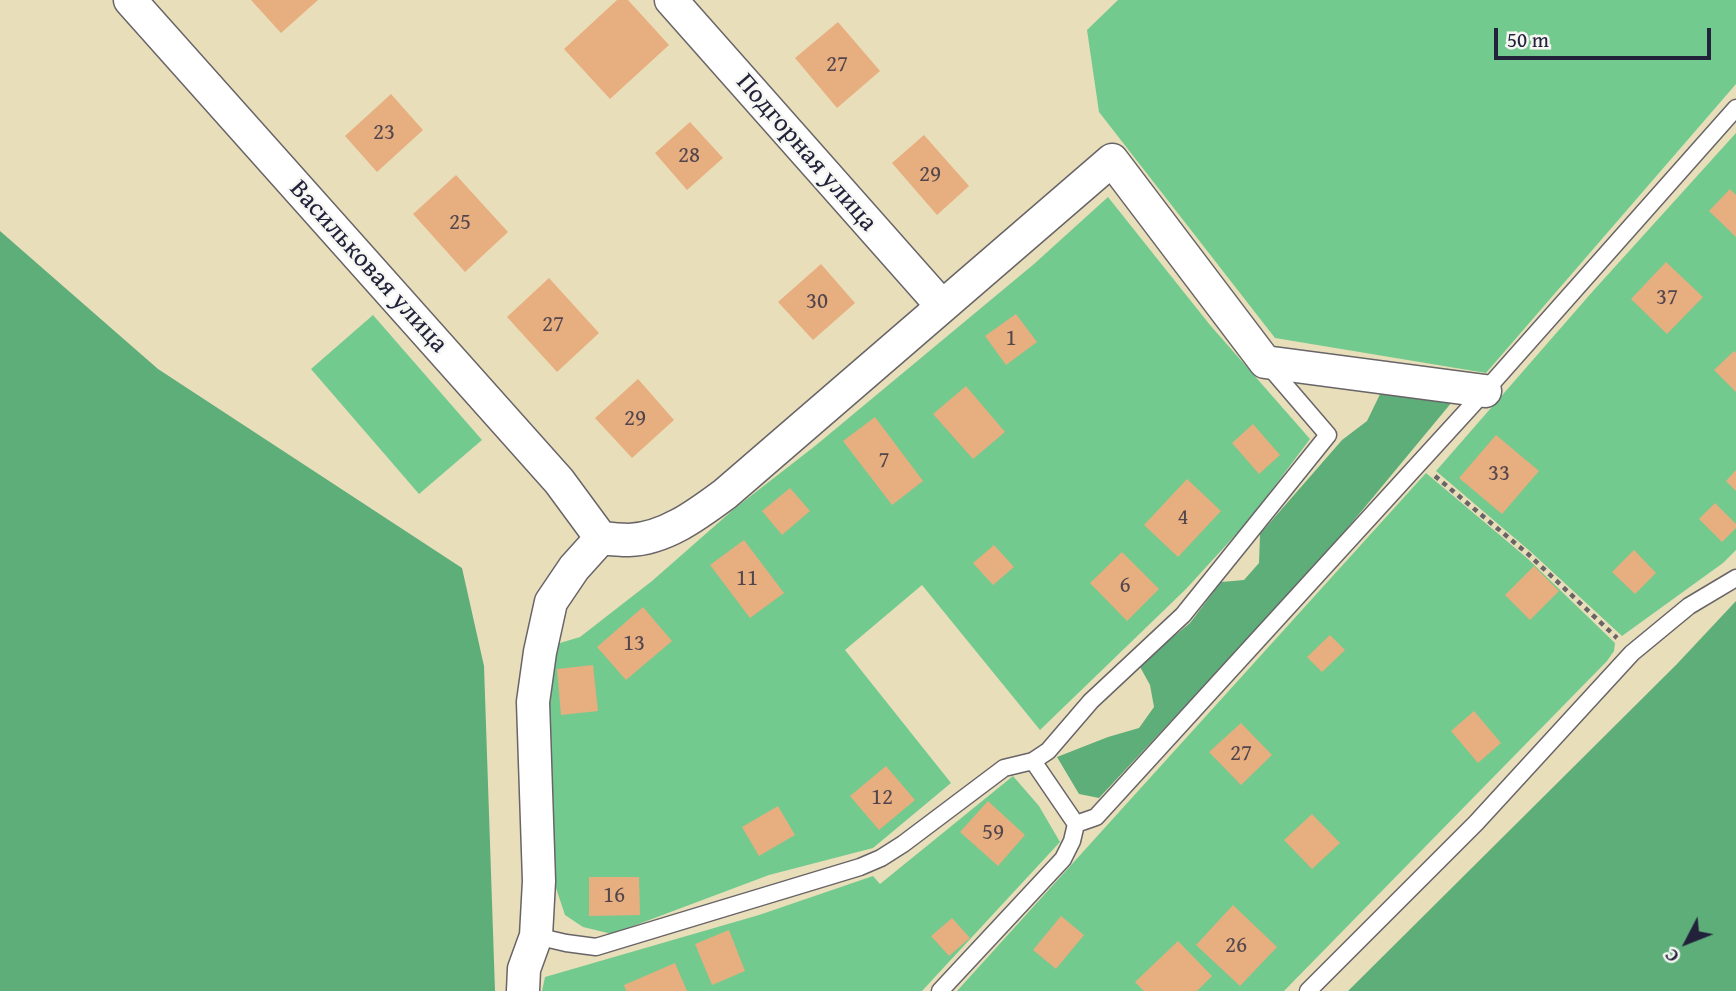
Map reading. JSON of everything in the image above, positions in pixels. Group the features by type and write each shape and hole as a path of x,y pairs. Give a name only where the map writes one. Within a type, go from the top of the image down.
{"street":[{"name":"Васильковая улица","path":"130,0 559,481 601,538"},
{"name":"Подгорная улица","path":"671,0 942,306"},
{"path":"523,991 524,969 536,936 538,881 533,702 551,603 574,568 601,538 632,540 667,531 725,495 1112,160 1265,362 1485,391"}],"lane":[{"path":"1076,824 1096,817 1485,391 1736,108"},
{"path":"536,936 596,947 860,867 903,844 1004,768 1033,761 1048,751 1091,701 1183,615 1328,435 1265,362"},
{"path":"1308,991 1476,823 1632,653 1689,607 1736,579"},
{"path":"940,991 1063,859 1072,842 1076,824 1033,761"}],"path":[{"path":"1420,462 1528,555 1632,653"}],"green space":[{"path":"1118,0 1736,0 1736,84 1486,373 1275,338 1099,112 1087,30"},
{"path":"1736,133 1736,550 1723,563 1622,636 1531,552 1436,471"},
{"path":"1108,197 1210,325 1310,439 1250,519 1186,589 1040,730 922,585 845,650 951,783 873,848 769,875 612,934 583,927 565,915 552,876 547,771 550,646 580,637 652,581 734,509 815,446 1034,264"},
{"path":"0,231 158,369 462,568 484,666 495,991 0,991"},
{"path":"373,315 482,440 419,494 311,369"},
{"path":"1384,386 1452,402 1316,566 1099,798 1079,794 1057,757 1139,728 1154,707 1150,685 1139,665 1190,623 1221,582 1244,580 1259,563 1260,534 1342,440 1367,421"},
{"path":"1426,473 1527,558 1615,643 1614,651 1607,661 1284,991 957,991"},
{"path":"1736,601 1736,991 1348,991 1676,665"},
{"path":"1013,776 1039,806 1060,842 922,991 542,991 545,977 759,915 873,876 880,884"}],"building":[{"path":"251,0 318,0 281,33"},
{"path":"617,0 628,0 669,45 610,99 564,49"},
{"path":"838,22 880,71 837,108 795,58"},
{"path":"391,94 423,130 377,172 345,136"},
{"path":"690,122 723,158 687,190 655,153"},
{"path":"924,135 969,186 937,215 892,163"},
{"path":"456,175 508,232 465,272 413,214"},
{"path":"1730,189 1736,195 1736,237 1709,211"},
{"path":"1666,262 1703,297 1667,334 1631,299"},
{"path":"821,264 855,303 813,340 778,302"},
{"path":"549,278 599,333 557,372 507,317"},
{"path":"1016,314 1037,342 1006,365 985,336"},
{"path":"1734,351 1736,353 1736,392 1714,370"},
{"path":"638,379 674,420 632,458 595,418"},
{"path":"966,386 1005,432 973,459 933,414"},
{"path":"875,417 923,481 892,505 843,441"},
{"path":"1253,424 1280,455 1259,474 1232,443"},
{"path":"1496,435 1539,471 1502,514 1459,478"},
{"path":"1736,470 1736,491 1726,481"},
{"path":"1187,479 1221,511 1178,557 1144,525"},
{"path":"790,488 810,511 782,535 762,511"},
{"path":"1715,503 1736,524 1736,528 1722,542 1699,519"},
{"path":"744,540 784,593 750,618 710,565"},
{"path":"994,545 1014,567 993,585 973,563"},
{"path":"1634,550 1656,573 1635,594 1612,572"},
{"path":"1122,552 1159,589 1127,621 1090,583"},
{"path":"1534,566 1559,591 1530,620 1505,595"},
{"path":"643,607 672,641 626,680 597,647"},
{"path":"1330,635 1345,650 1322,672 1307,657"},
{"path":"593,665 598,711 561,715 557,669"},
{"path":"1474,711 1501,743 1478,763 1451,731"},
{"path":"1241,723 1272,755 1241,785 1209,752"},
{"path":"886,766 915,800 879,830 850,796"},
{"path":"988,801 1025,835 998,866 960,832"},
{"path":"778,806 795,835 759,856 742,827"},
{"path":"1312,814 1340,843 1312,869 1284,840"},
{"path":"589,877 639,877 640,915 589,916"},
{"path":"1233,905 1277,947 1240,986 1196,945"},
{"path":"1061,916 1084,935 1056,969 1033,950"},
{"path":"952,918 970,938 949,956 931,936"},
{"path":"729,930 745,971 712,985 695,944"},
{"path":"1178,941 1212,976 1197,991 1144,991 1135,982"},
{"path":"675,963 687,991 626,991 624,985"}]}
